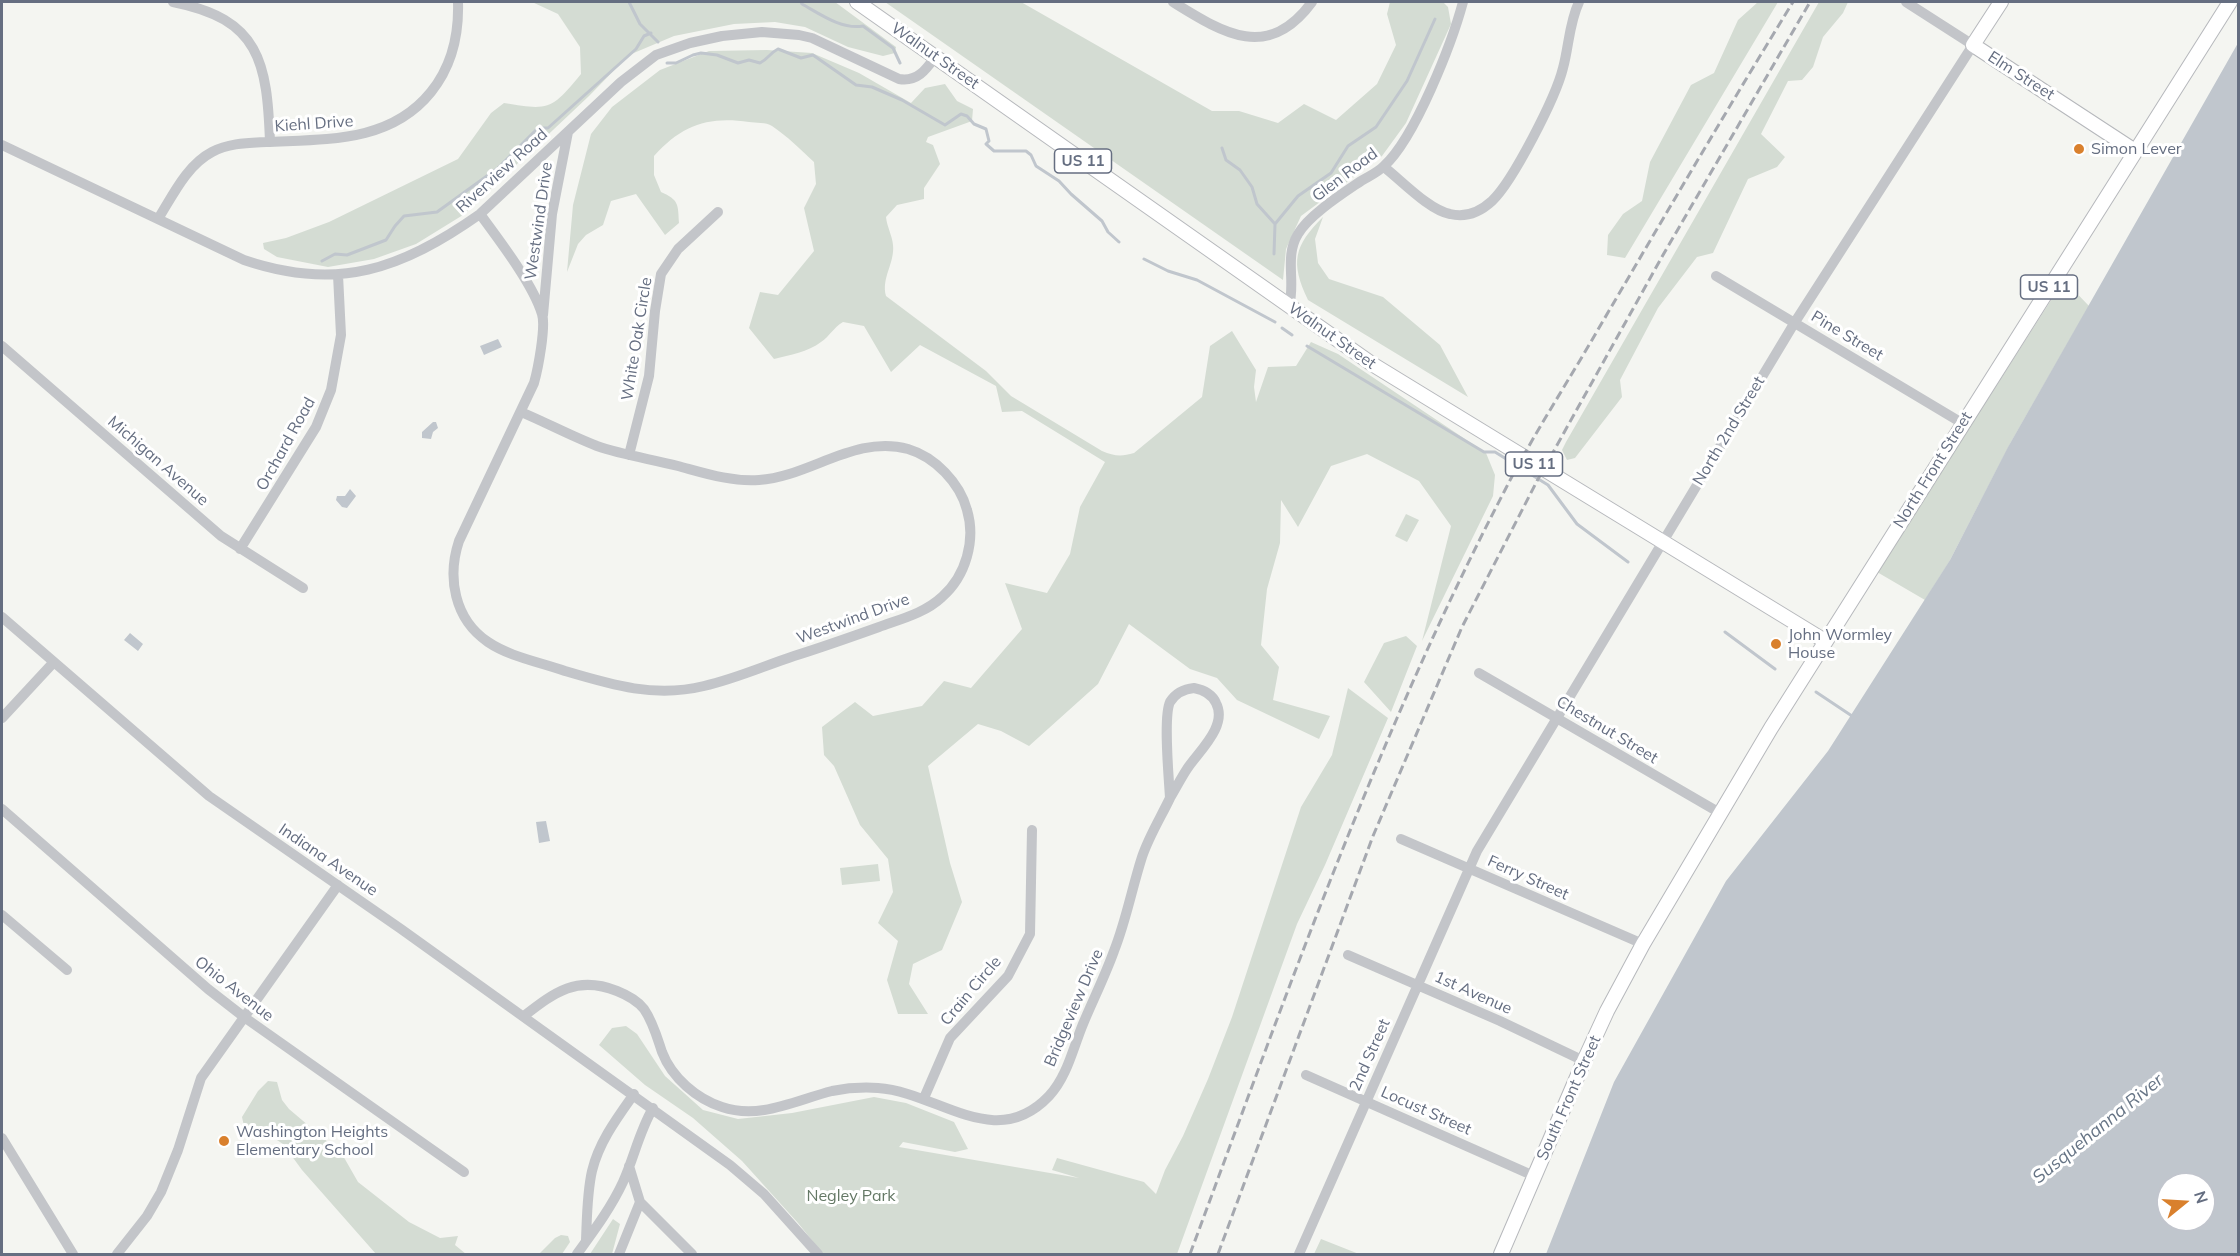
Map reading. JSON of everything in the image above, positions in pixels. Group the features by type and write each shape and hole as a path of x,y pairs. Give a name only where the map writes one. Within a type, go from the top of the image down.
{"main road":[{"name":"Walnut Street","path":"857,2 1372,364 1826,641"},
{"name":"North 2nd Street","path":"1973,45 2001,2"},
{"name":"North Front Street","path":"1643,944 1720,813 1826,641 2230,2"},
{"name":"Elm Street","path":"1973,45 2135,151"},
{"name":"South Front Street","path":"1501,1254 1584,1061 1607,1011 1643,944"}],"street":[{"path":"173,2 199,7 225,19 237,28 254,48 265,75 270,142"},
{"name":"Kiehl Drive","path":"159,219 184,177 206,156 229,146 360,135 385,128 411,112 433,89 443,74 451,54 458,21 458,2"},
{"path":"1173,2 1221,30 1252,37 1274,33 1287,27 1303,14 1312,2"},
{"name":"Glen Road","path":"1289,306 1293,291 1290,258 1298,234 1322,210 1384,167 1402,142 1441,66 1463,2"},
{"path":"1572,2 1574,14"},
{"path":"1384,167 1420,197 1448,214 1470,214 1488,204 1504,187 1549,103 1563,68 1574,14 1579,2"},
{"name":"Elm Street","path":"1906,2 1973,45"},
{"name":"Riverview Road","path":"2,144 244,260 270,269 317,275 338,275 380,268 401,261 436,243 480,214 621,82 652,58 708,39 762,32 799,35 906,80 922,74 935,57"},
{"name":"North 2nd Street","path":"1468,868 1795,322 1973,45"},
{"name":"Westwind Drive","path":"521,412 599,447 710,475 758,480 773,479 873,447 894,446 911,449 949,476 963,496 970,524 968,553 964,567 950,589 927,608 728,679 683,690 655,692 628,689 594,680 516,655 479,635 462,613 456,596 452,568 459,541 521,412 537,372 552,214 568,131"},
{"name":"White Oak Circle","path":"629,454 649,376 655,311 662,274 678,249 718,212"},
{"name":"Westwind Drive","path":"480,214 528,286 543,315"},
{"name":"Orchard Road","path":"240,549 316,427 332,390 341,335 338,275"},
{"name":"Pine Street","path":"1716,276 1962,423"},
{"name":"Michigan Avenue","path":"2,346 171,493 240,549 303,588"},
{"name":"Indiana Avenue","path":"2,619 209,796 634,1094 730,1165 764,1194 818,1254"},
{"path":"2,718 53,663"},
{"name":"Chestnut Street","path":"1479,673 1720,813"},
{"name":"Bridgeview Drive","path":"524,1017 558,992 577,985 600,985 625,994 644,1009 655,1031 662,1053 677,1077 695,1093 730,1110 766,1111 834,1091 850,1088 882,1088 924,1098 969,1116 992,1121 1007,1120 1028,1112 1050,1095 1068,1063 1114,952 1142,856 1170,798 1186,770 1209,739 1220,718 1214,699 1202,690 1194,688 1181,692 1173,698 1168,707 1170,798"},
{"name":"Ohio Avenue","path":"2,809 166,953 244,1017 464,1173"},
{"name":"Crain Circle","path":"924,1098 950,1038 1008,976 1030,934 1032,830"},
{"name":"Ferry Street","path":"1401,839 1643,944"},
{"name":"2nd Street","path":"1299,1254 1468,868"},
{"path":"117,1254 147,1216 161,1192 178,1150 196,1087 338,885"},
{"path":"2,915 67,970"},
{"name":"1st Avenue","path":"1348,955 1418,984 1584,1061"},
{"name":"Locust Street","path":"1306,1075 1534,1176"},
{"path":"586,1240 592,1169 607,1134 634,1094"},
{"path":"577,1254 614,1198 629,1166 643,1126 653,1108"},
{"path":"2,1138 73,1254"},
{"path":"629,1166 640,1202 692,1254"},
{"path":"619,1254 640,1202"}],"green space":[{"path":"532,2 835,2 896,47 895,53 883,56 848,47 805,27 775,22 734,24 674,36 629,55 463,215 416,244 374,259 328,267 277,257 264,249 263,243 286,238 329,222 458,159 491,113 504,103 541,107 556,101 581,74 580,47 558,14"},
{"path":"885,2 1021,2 1212,111 1239,111 1278,123 1304,104 1336,120 1377,84 1396,45 1387,14 1390,2 1443,2 1448,7 1451,24 1406,123 1382,156 1301,216 1286,249 1283,280"},
{"path":"1758,2 1778,2 1625,258 1607,255 1608,235 1623,214 1642,201 1650,162 1691,85 1714,73 1738,20"},
{"path":"1819,2 1848,2 1843,13 1823,37 1813,67 1802,80 1788,81 1761,134 1785,157 1777,167 1748,179 1713,253 1697,257 1658,308 1620,380 1622,397 1575,458 1567,460 1562,450 1566,442"},
{"path":"767,50 812,53 859,73 911,103 925,88 945,84 957,101 973,109 972,121 928,137 926,142 933,145 940,164 924,188 924,199 897,205 886,217 893,252 885,283 886,296 986,371 1011,396 1102,451 1118,455 1134,453 1202,397 1210,346 1232,331 1256,370 1254,387 1256,402 1268,367 1296,366 1311,342 1338,354 1486,453 1495,475 1493,496 1422,641 1451,526 1419,481 1367,454 1331,466 1298,527 1281,500 1280,543 1267,589 1261,645 1279,667 1273,700 1330,716 1319,739 1237,700 1217,678 1190,669 1129,624 1098,684 1029,746 1001,731 978,724 928,766 950,863 962,902 942,950 913,964 909,984 928,1014 898,1014 887,980 898,941 878,923 893,892 888,859 860,825 834,766 824,755 822,727 855,702 873,716 922,706 944,681 971,688 1022,629 1005,583 1047,593 1070,554 1080,507 1105,462 1022,411 1002,412 996,386 920,345 891,372 864,326 843,322 816,345 799,353 774,359 749,328 760,292 778,295 814,251 804,208 816,184 814,162 770,125 721,120 697,125 675,137 654,156 654,175 661,192 676,203 679,223 665,235 636,194 611,201 603,225 586,235 578,244 567,272 573,205 591,134 612,107 660,70 709,51"},
{"path":"1323,217 1315,239 1318,263 1329,279 1383,297 1440,345 1468,397 1308,300 1299,275 1298,255 1306,237"},
{"path":"2064,280 2089,306 2011,442 1949,562 1925,600 1877,572"},
{"path":"1406,514 1419,520 1407,542 1395,536"},
{"path":"1406,636 1417,646 1391,712 1364,682 1384,643"},
{"name":"Negley Park","path":"1348,688 1388,718 1297,924 1177,1254 823,1254 742,1161 693,1118 645,1085 599,1045 612,1028 626,1026 637,1034 665,1076 703,1110 738,1119 792,1113 874,1097 906,1103 954,1122 968,1149 955,1152 903,1142 899,1147 1079,1178 1052,1170 1057,1158 1144,1182 1156,1194 1208,1079 1232,1017 1301,807 1332,755"},
{"path":"878,864 880,881 842,885 840,868"},
{"path":"268,1081 277,1082 282,1100 289,1109 342,1154 358,1182 409,1222 440,1238 458,1236 455,1245 466,1254 376,1254 302,1170 283,1144 263,1131 253,1132 244,1126 242,1117 258,1091"},
{"path":"613,1219 620,1224 612,1254 590,1254"},
{"path":"561,1235 568,1236 570,1242 562,1254 539,1254 555,1238"},
{"path":"1321,1239 1359,1254 1314,1254"}],"water":[{"name":"Susquehanna River","path":"2238,43 2238,1254 1546,1254 1614,1082 1726,881 1828,751 1950,560 2008,447"},
{"path":"498,339 502,347 484,355 480,346"},
{"path":"436,422 438,428 433,432 431,439 422,438 422,432"},
{"path":"350,489 356,496 347,508 342,507 336,500 337,496 345,496"},
{"path":"130,633 143,644 138,651 124,640"},
{"path":"546,821 550,841 539,843 536,822"}],"waterway":[{"path":"629,2 640,24 658,42"},
{"path":"801,2 831,20 847,26 863,26 893,48 900,63"},
{"path":"1274,254 1275,224 1298,196 1331,173 1348,146 1376,127 1407,81 1435,19"},
{"path":"322,261 335,254 347,255 386,240 404,216 437,212 498,168 538,128 548,128 636,49 644,36 651,33"},
{"path":"667,63 676,63 701,53 717,55 738,63 749,60 760,63 778,49 801,58 813,55 856,85 872,87 902,100 945,125 961,114 967,116 974,124 986,129 989,141 986,144 994,151 1026,151 1031,155 1036,166 1059,181 1102,221 1108,232 1119,242"},
{"path":"1222,148 1226,160 1240,170 1252,187 1257,204 1275,224"},
{"path":"1144,259 1168,271 1197,280 1275,322"},
{"path":"1282,328 1292,335"},
{"path":"1307,346 1484,452 1495,452 1548,485 1577,524 1628,562"},
{"path":"1725,632 1775,669"},
{"path":"1816,692 1855,718"}],"railway":[{"path":"1190,1254 1298,963 1374,771 1459,583 1526,450 1793,2"},
{"path":"1218,1254 1373,836 1462,627 1537,481 1663,255 1810,2"}],"place":[{"name":"Simon Lever","path":"2079,149"},
{"name":"John Wormley House","path":"1776,644"},
{"name":"Washington Heights Elementary School","path":"224,1141"}]}
